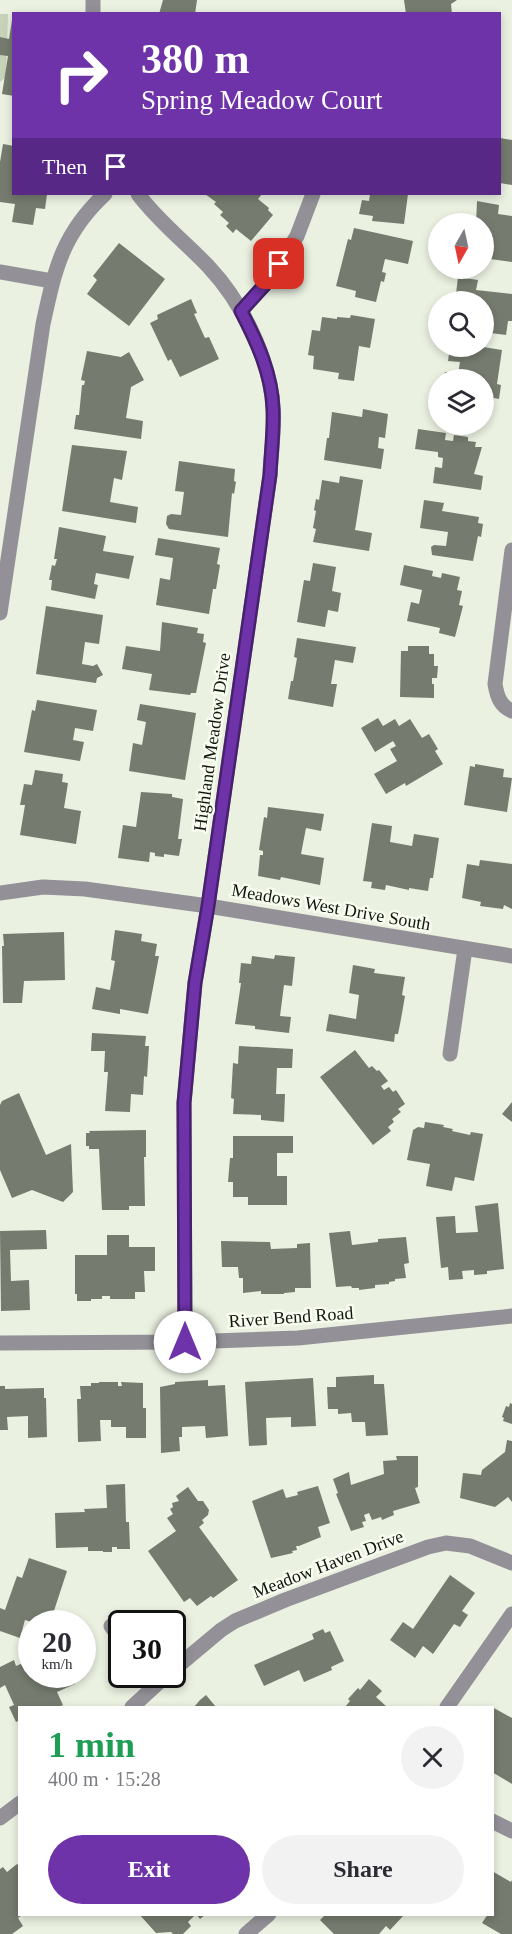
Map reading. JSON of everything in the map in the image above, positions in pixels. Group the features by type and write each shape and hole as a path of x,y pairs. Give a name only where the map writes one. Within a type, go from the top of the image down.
{"street":[{"path":"0,613 5,549 52,281 59,257 68,238 104,195"},
{"name":"Highland Meadow Drive","path":"139,195 210,268 241,311 258,344 270,385 273,409 270,475 195,983 184,1103 185,1342"},
{"path":"241,311 270,279 297,236 313,195"},
{"path":"0,272 52,281"},
{"path":"512,550 495,684 500,702 512,711"},
{"name":"Meadows West Drive South","path":"0,893 43,887 85,889 208,906 512,956"},
{"path":"450,1054 465,949"},
{"name":"River Bend Road","path":"0,1343 185,1342 298,1338 512,1316"},
{"name":"Meadow Haven Drive","path":"186,1659 235,1621 428,1547 446,1543 470,1546 512,1563"},
{"path":"448,1706 501,1633 512,1614"},
{"path":"133,1706 144,1688"},
{"path":"0,1818 18,1804"},
{"path":"494,1822 512,1832"},
{"path":"246,1934 267,1916"}],"green space":[{"path":"0,14 8,14 6,77 0,82"}],"building":[{"path":"163,0 197,0 195,12 160,12"},
{"path":"404,0 457,0 451,4 452,12 406,12"},
{"path":"12,20 12,96 2,94 8,56 0,55 0,37 9,39"},
{"path":"501,138 512,140 512,185 501,183"},
{"path":"3,144 12,146 12,195 47,195 45,209 36,208 33,225 12,222 15,204 0,202 0,162"},
{"path":"206,195 261,195 258,199 269,208 268,210 273,215 251,241 236,229 233,233 226,226 229,223 220,215 223,212 214,204 216,202"},
{"path":"370,195 408,195 404,224 372,221 373,216 359,214 362,200 369,201"},
{"path":"477,201 499,205 498,214 512,216 512,262 494,260 494,213 476,213"},
{"path":"354,228 413,241 408,264 385,259 382,272 386,273 384,282 381,281 376,302 355,297 356,291 336,286 348,239 351,240"},
{"path":"119,243 165,279 129,326 87,294 97,280 93,276"},
{"path":"458,279 471,279 478,280 476,290 485,291 456,291"},
{"path":"494,292 512,294 512,321 508,321 506,335 494,333"},
{"path":"191,299 197,313 194,314 205,338 209,337 219,359 180,377 171,359 168,361 150,323 158,319 157,315"},
{"path":"351,315 375,319 370,348 359,346 354,381 338,379 339,373 313,369 314,356 308,355 312,330 320,331 322,317 337,319 337,317 350,318"},
{"path":"494,349 502,350 497,384 501,385 499,399 494,398 494,369 459,369 460,362 448,361 449,357 494,357"},
{"path":"87,351 121,357 129,352 144,380 131,387 126,418 143,421 141,439 74,429 76,415 79,415 82,385 85,381 81,380"},
{"path":"363,409 388,414 385,438 379,437 378,448 384,449 381,469 324,460 332,412 362,417"},
{"path":"418,429 428,430 428,435 446,435 445,440 453,441 454,435 468,437 468,441 476,442 475,447 482,447 474,474 483,476 481,490 433,483 435,467 442,468 443,458 438,457 438,452 415,449"},
{"path":"72,445 127,451 122,480 114,478 110,502 138,507 136,523 62,511"},
{"path":"179,461 235,469 234,481 236,482 234,494 232,493 228,537 169,529 166,524 167,516 181,515 184,492 175,491"},
{"path":"340,476 363,480 355,530 372,533 369,551 313,542 316,529 313,528 316,511 314,510 316,499 319,500 322,480 339,483"},
{"path":"424,500 444,503 442,511 479,517 478,523 483,524 473,561 432,555 431,547 434,545 446,546 448,532 420,528"},
{"path":"59,527 106,536 103,551 134,556 129,579 96,573 94,584 98,585 95,599 51,590 52,580 49,580 52,565 55,566 57,559 54,559"},
{"path":"158,538 220,548 216,589 213,589 209,614 156,605 160,578 170,580 173,558 155,555"},
{"path":"313,563 336,567 332,591 341,593 338,612 328,610 325,627 297,622 304,580 310,581"},
{"path":"404,565 433,571 432,576 441,578 442,573 460,577 457,590 462,591 459,605 463,606 455,637 439,633 440,628 407,621 411,602 419,604 422,590 400,585"},
{"path":"46,606 103,615 99,644 85,642 82,664 93,666 97,664 103,675 97,678 96,683 36,674"},
{"path":"162,622 198,628 197,633 204,634 203,642 206,643 196,693 190,695 149,690 152,674 122,669 126,646 160,651"},
{"path":"297,638 356,647 353,663 335,660 331,684 337,684 333,707 288,699 297,658 294,657"},
{"path":"408,646 429,646 429,654 434,654 434,666 438,666 437,678 432,678 434,698 400,697 401,651 408,651"},
{"path":"37,700 97,710 93,731 75,728 73,740 84,742 80,761 24,752 32,710 35,711"},
{"path":"140,704 196,713 185,780 129,771 133,743 142,745 146,722 137,720"},
{"path":"378,718 383,726 395,719 399,726 410,719 422,738 429,734 438,749 435,751 443,764 406,786 405,783 386,794 374,774 397,761 390,749 396,746 393,741 375,752 361,728"},
{"path":"475,764 504,769 503,777 512,778 507,812 464,805 470,766 475,767"},
{"path":"35,770 63,774 62,782 68,783 64,808 81,811 76,844 20,835 25,805 20,805 24,784 32,785"},
{"path":"141,792 172,794 172,797 183,799 178,839 182,839 179,856 164,854 164,857 155,856 155,853 150,852 149,862 118,858 123,825 136,827"},
{"path":"268,807 324,814 321,831 306,828 301,854 324,858 320,885 281,877 280,880 258,876 260,855 263,855 263,851 259,850 264,817 267,818"},
{"path":"372,823 392,826 390,842 412,846 414,834 439,838 433,878 430,878 428,891 386,885 385,890 371,888 372,882 363,881"},
{"path":"480,860 512,864 512,909 504,905 503,909 480,906 481,902 462,898 467,864 479,866"},
{"path":"115,930 142,934 141,941 157,944 155,956 159,956 148,1014 120,1009 120,1014 92,1009 96,987 110,990 115,961 111,960"},
{"path":"64,932 65,980 24,981 22,1003 3,1003 3,934"},
{"path":"275,955 295,957 292,986 284,985 280,1016 291,1017 289,1033 235,1024 241,983 239,983 241,963 251,964 252,956 274,959"},
{"path":"353,965 375,969 374,973 405,977 402,995 405,996 398,1034 395,1034 394,1042 326,1031 329,1014 356,1019 359,995 349,993"},
{"path":"92,1033 146,1036 145,1046 149,1046 147,1077 144,1076 143,1095 131,1094 130,1112 105,1111 108,1072 104,1072 105,1051 91,1051"},
{"path":"239,1046 293,1049 292,1068 277,1068 276,1094 285,1094 284,1122 261,1120 261,1115 233,1114 234,1099 231,1098 233,1063 238,1064"},
{"path":"355,1050 369,1068 372,1066 377,1071 379,1070 388,1081 381,1086 384,1090 389,1087 393,1092 396,1090 405,1104 398,1109 401,1112 392,1119 394,1122 388,1127 391,1131 373,1145 320,1077"},
{"path":"19,1093 46,1155 71,1144 73,1192 63,1202 32,1190 12,1198 0,1170 0,1105 2,1101"},
{"path":"512,1102 512,1122 502,1114"},
{"path":"425,1122 444,1125 443,1127 453,1129 452,1131 470,1135 471,1132 483,1134 474,1181 455,1177 452,1191 426,1186 430,1164 407,1160 413,1130 418,1127 424,1128"},
{"path":"146,1130 145,1206 129,1206 129,1210 102,1210 99,1149 89,1149 89,1146 86,1146 86,1133 90,1133 89,1131"},
{"path":"233,1136 293,1136 293,1153 277,1153 277,1176 287,1176 287,1205 248,1205 248,1197 233,1197 233,1182 228,1182 230,1158 233,1158"},
{"path":"498,1203 504,1269 474,1275 474,1270 462,1271 463,1279 449,1280 448,1267 441,1268 436,1217 455,1216 456,1233 478,1232 475,1206"},
{"path":"46,1230 47,1249 10,1250 11,1281 29,1280 30,1310 1,1311 0,1231"},
{"path":"350,1231 352,1245 378,1242 378,1239 406,1237 409,1263 404,1264 406,1278 395,1279 389,1284 375,1285 375,1288 359,1290 351,1286 336,1287 329,1233"},
{"path":"107,1235 129,1235 129,1247 155,1247 155,1271 144,1271 145,1292 135,1292 135,1299 110,1299 110,1296 102,1296 102,1299 77,1301 75,1255 107,1255"},
{"path":"221,1241 270,1242 271,1249 297,1248 297,1244 310,1243 311,1288 295,1288 295,1292 284,1294 261,1294 261,1291 243,1293 243,1278 239,1278 238,1267 222,1267"},
{"path":"374,1375 374,1384 384,1384 388,1435 366,1436 365,1422 352,1422 351,1413 338,1414 338,1409 328,1409 327,1387 336,1387 336,1377"},
{"path":"313,1378 316,1426 291,1427 291,1417 266,1418 267,1445 249,1446 245,1382"},
{"path":"208,1380 208,1386 225,1385 228,1436 206,1438 205,1426 182,1427 182,1437 179,1437 180,1451 161,1453 160,1387 175,1384 175,1382"},
{"path":"118,1382 118,1386 122,1386 121,1382 143,1383 146,1438 126,1438 126,1427 111,1427 111,1420 100,1420 101,1441 78,1442 77,1399 81,1399 80,1386 91,1386 91,1383"},
{"path":"0,1386 5,1386 5,1389 44,1388 47,1437 28,1438 28,1416 7,1417 8,1430 0,1430"},
{"path":"510,1403 512,1404 512,1424 503,1421 502,1417 506,1406 509,1407"},
{"path":"507,1440 512,1441 512,1502 508,1497 495,1507 460,1498 463,1473 481,1475 482,1470 505,1452"},
{"path":"396,1456 418,1456 418,1487 415,1488 420,1503 393,1511 394,1515 382,1520 381,1517 372,1520 369,1513 364,1515 366,1521 362,1522 364,1527 351,1531 336,1494 338,1493 333,1479 349,1472 351,1485 384,1474 383,1461 397,1460"},
{"path":"125,1484 126,1522 129,1522 130,1549 112,1547 112,1552 103,1552 88,1551 88,1547 56,1548 55,1513 85,1512 84,1509 107,1508 106,1485"},
{"path":"318,1486 330,1523 318,1527 321,1537 296,1546 297,1550 292,1551 293,1553 271,1558 252,1501 283,1489 286,1498"},
{"path":"188,1487 198,1501 203,1501 209,1510 208,1515 202,1520 204,1523 199,1527 238,1580 213,1598 211,1596 197,1606 190,1598 184,1602 148,1551 176,1531 167,1518 173,1514 170,1509 173,1507 172,1503 179,1501 176,1496"},
{"path":"29,1558 67,1571 54,1610 18,1610 18,1637 0,1631 0,1608 5,1610 17,1576 22,1578"},
{"path":"450,1575 475,1593 462,1611 468,1615 460,1627 454,1624 433,1654 423,1646 415,1658 390,1640 403,1622 413,1629"},
{"path":"323,1629 325,1633 330,1631 344,1661 331,1667 332,1670 304,1682 299,1670 264,1686 254,1665 314,1639 312,1634"},
{"path":"14,1660 16,1666 18,1665 18,1688 66,1688 57,1692 63,1705 18,1706 18,1721 16,1722 9,1707 14,1705 5,1685 0,1688 0,1667"},
{"path":"369,1679 382,1691 376,1697 386,1706 346,1706 350,1701 348,1699 358,1688 360,1690"},
{"path":"206,1695 215,1706 195,1706"},
{"path":"494,1708 512,1718 512,1784 494,1773"},
{"path":"18,1865 18,1916 20,1916 18,1918 23,1926 12,1934 0,1934 0,1869 3,1867 7,1872"},
{"path":"494,1872 511,1882 512,1880 512,1934 501,1934 482,1923 487,1916 494,1916"},
{"path":"141,1916 194,1916 188,1922 191,1926 183,1934 156,1933"},
{"path":"324,1916 403,1916 390,1930 386,1926 379,1934 334,1934 320,1920"}],"route":[{"path":"185,1342 184,1103 195,983 270,475 273,409 270,385 258,344 241,311 270,279 279,264"}]}
